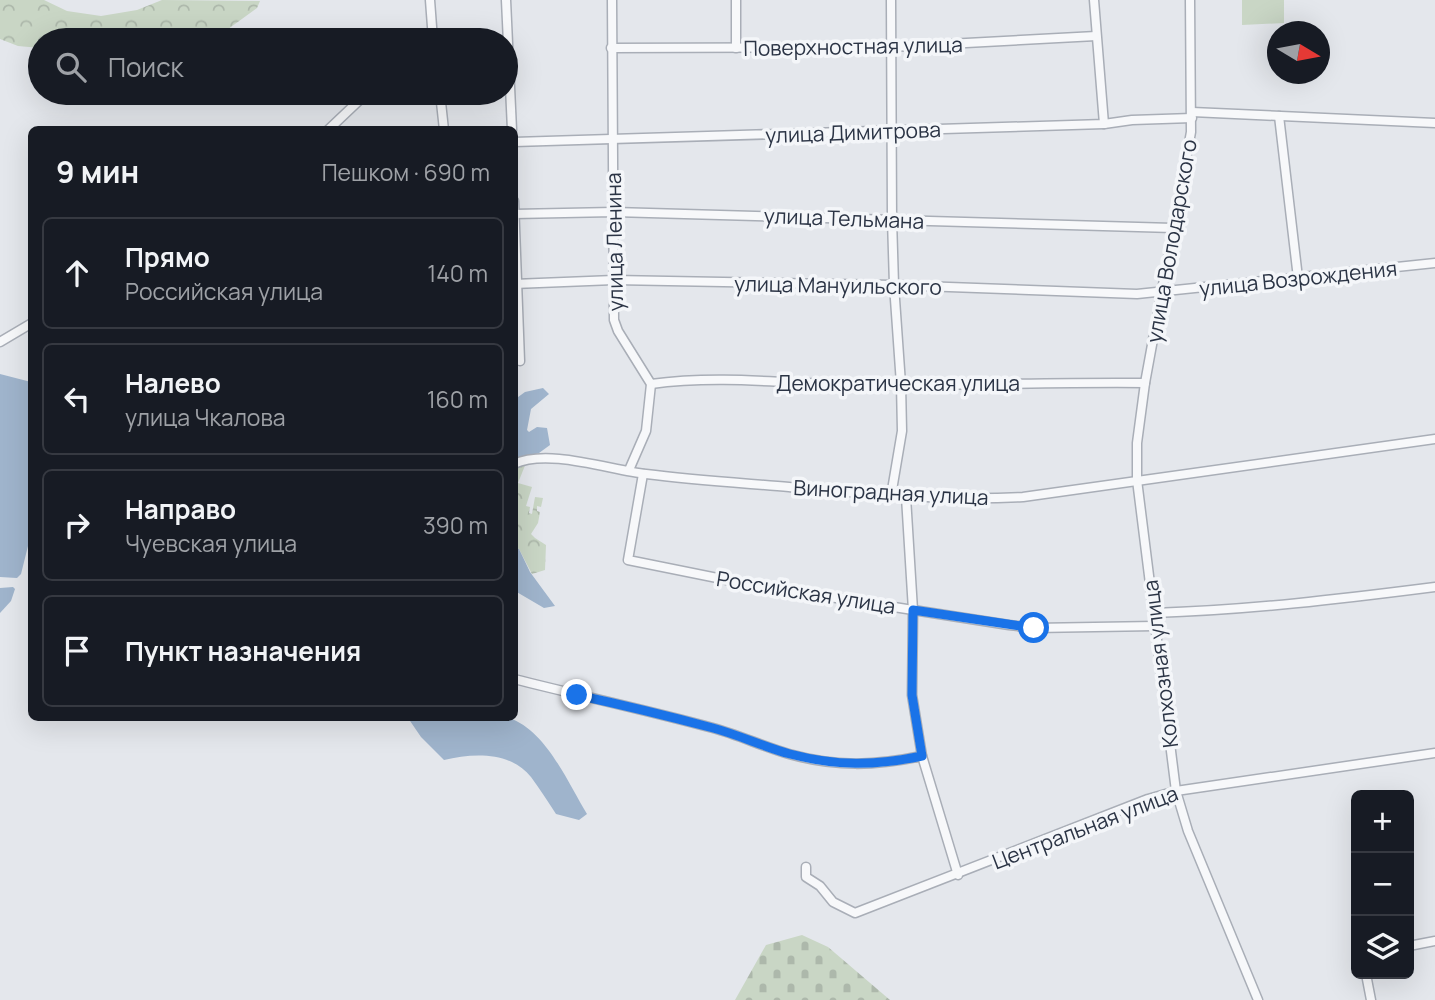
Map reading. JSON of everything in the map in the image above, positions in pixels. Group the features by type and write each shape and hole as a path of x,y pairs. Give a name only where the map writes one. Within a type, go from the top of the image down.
{"street":[{"path":"429,0 432,28"},
{"path":"506,0 507,28"},
{"name":"улица Ленина","path":"612,0 614,320 651,384"},
{"path":"736,0 736,48"},
{"path":"891,0 892,219 902,432 891,496"},
{"path":"1094,0 1104,124"},
{"name":"улица Володарского","path":"1137,480 1137,443 1145,383 1192,115 1190,0"},
{"name":"Поверхностная улица","path":"611,48 891,47 1096,36"},
{"path":"332,126 355,105"},
{"path":"441,105 444,126"},
{"path":"511,105 512,126"},
{"name":"улица Димитрова","path":"518,142 1104,124 1192,115 1435,123"},
{"path":"1279,116 1298,278"},
{"name":"улица Тельмана","path":"518,214 614,212 1173,228"},
{"name":"улица Возрождения","path":"1162,293 1435,263"},
{"name":"улица Мануильского","path":"518,284 614,280 1162,293"},
{"path":"518,309 520,360"},
{"path":"0,342 28,325"},
{"name":"Демократическая улица","path":"651,384 679,380 725,379 781,383 1145,383"},
{"path":"629,470 646,431 651,384"},
{"name":"Виноградная улица","path":"518,463 566,459 643,474 891,496 973,499 1023,496 1435,439"},
{"name":"Российская улица","path":"643,474 628,560 747,584 1034,628 1155,626"},
{"name":"Колхозная улица","path":"1137,480 1176,790 1188,831 1258,1000"},
{"path":"906,497 913,610 912,695 922,756 958,875"},
{"path":"1154,614 1311,603 1435,587"},
{"path":"518,679 716,729 818,760 846,764 886,764 922,756"},
{"name":"Центральная улица","path":"806,867 806,877 820,886 833,902 855,914 1176,790 1435,753"},
{"path":"1414,945 1435,941"},
{"path":"1367,979 1371,1000"}],"green space":[{"path":"0,0 44,0 67,11 101,16 137,10 162,0 260,1 257,8 230,28 28,28 28,47 0,39"},
{"path":"1242,0 1284,0 1284,21 1242,25"},
{"path":"526,463 518,483 518,466"},
{"path":"518,483 532,487 526,506 530,507 529,513 532,514 535,497 543,498 541,507 537,506 537,511 540,512 538,523 531,534 546,545 545,570 532,574 519,549"},
{"path":"802,935 828,947 890,1000 735,1000 766,945"}],"water":[{"path":"0,374 28,381 28,546 21,574 17,578 0,577"},
{"path":"543,388 549,394 531,409 527,430 529,432 537,427 547,428 550,445 539,453 518,459 518,397 525,392"},
{"path":"518,549 530,572 555,606 544,608 518,593"},
{"path":"0,588 15,589 11,601 0,613"},
{"path":"410,721 516,721 522,724 545,745 587,814 579,820 556,814 531,777 513,762 479,755 444,760 421,737"}],"route":[{"path":"577,695 716,729 818,760 846,764 886,764 922,756 912,695 913,610 1034,628"}]}
